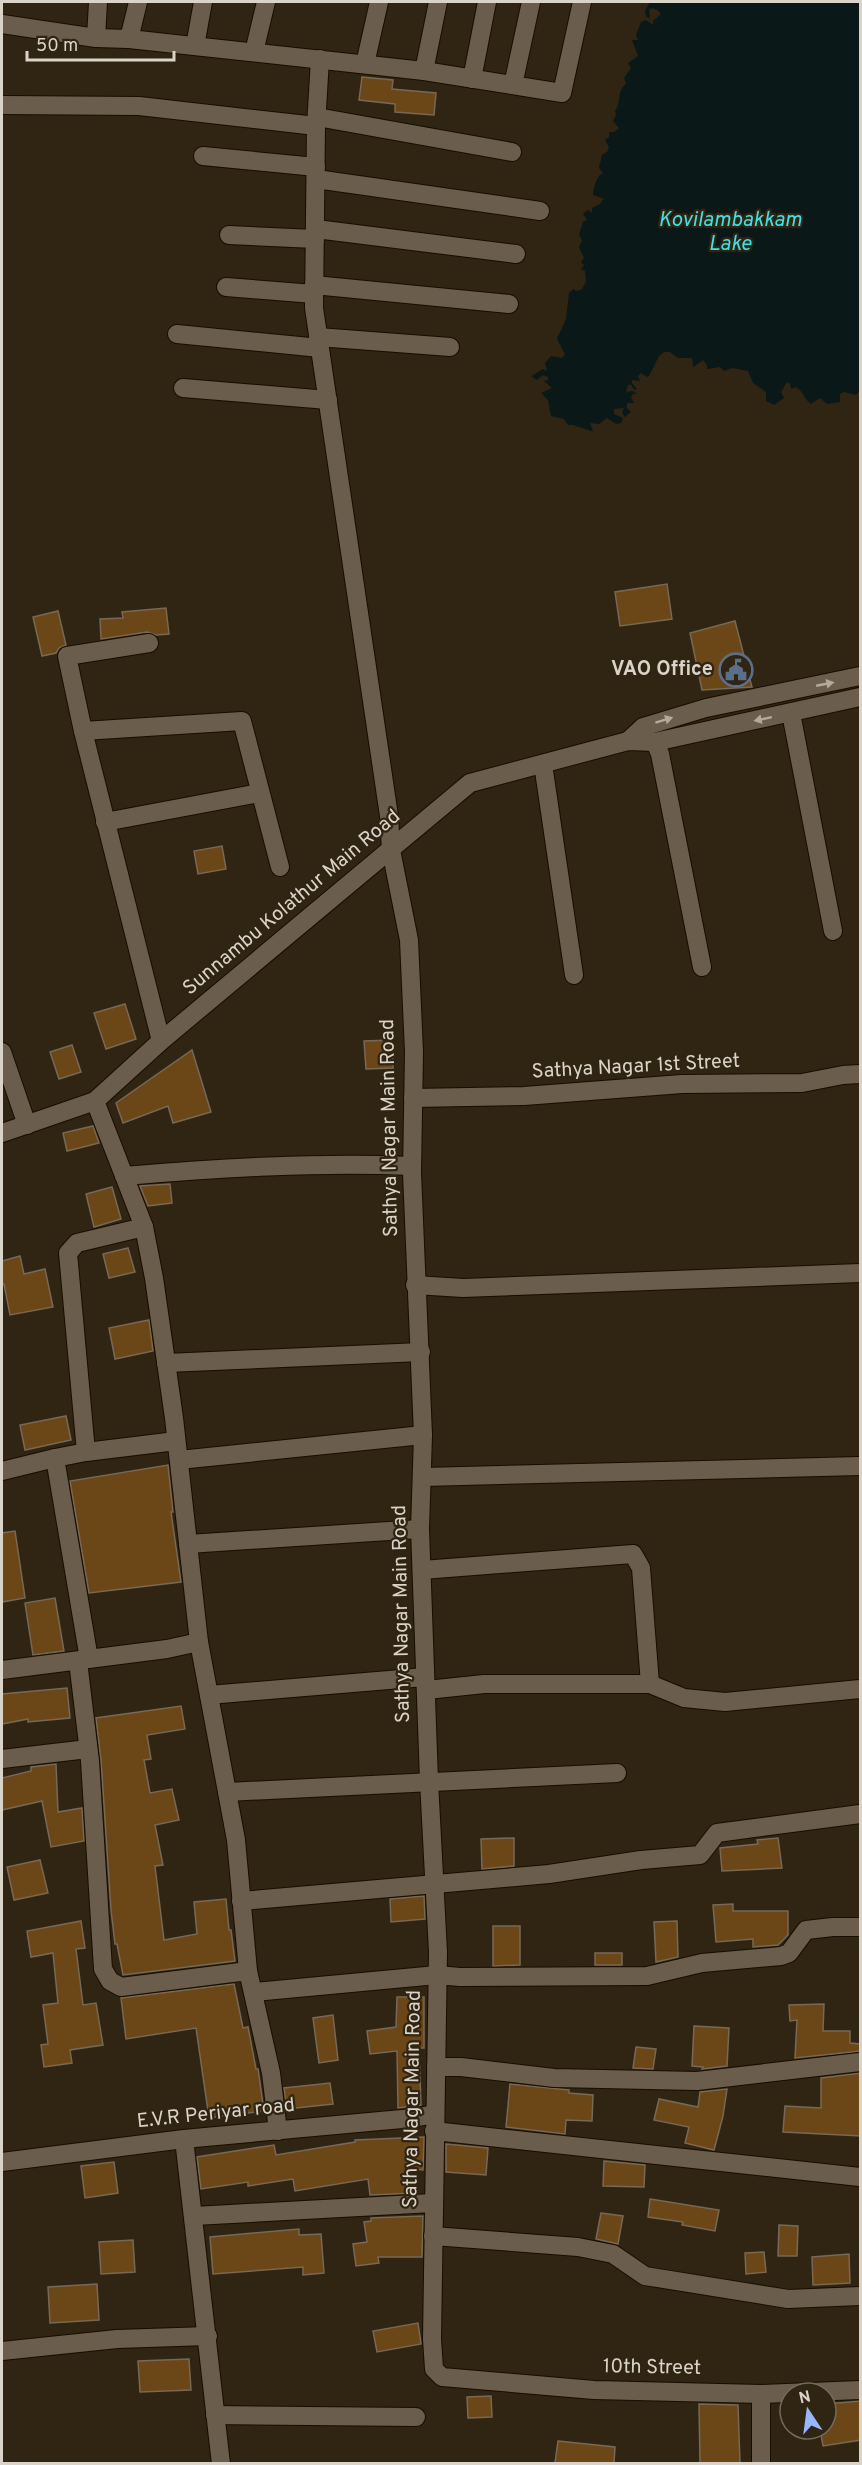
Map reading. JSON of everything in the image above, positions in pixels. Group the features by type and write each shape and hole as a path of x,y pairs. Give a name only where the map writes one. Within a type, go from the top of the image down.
{"street":[{"path":"96,38 99,2"},
{"path":"129,39 138,2"},
{"path":"195,46 203,2"},
{"path":"254,52 266,2"},
{"path":"365,64 379,2"},
{"path":"424,71 438,2"},
{"path":"472,79 487,2"},
{"path":"513,85 531,2"},
{"path":"2,24 96,38 129,39 424,71 562,93 582,2"},
{"name":"Sathya Nagar Main Road","path":"320,59 314,290 319,343 390,816 391,850 409,940 414,1052 412,1166 415,1285 421,1352 423,1435 420,1529 429,1781 436,1883 437,1975 432,2339 434,2369 442,2376"},
{"path":"2,105 140,106 317,122 512,152"},
{"path":"203,156 540,211"},
{"path":"229,235 315,234 516,254"},
{"path":"226,287 314,290 509,304"},
{"path":"177,334 319,343 450,347"},
{"path":"183,388 328,400"},
{"path":"149,643 67,656 105,822 161,1041"},
{"name":"Sunnambu Kolathur Main Road","path":"628,741 643,727 706,708 861,676"},
{"name":"Sunnambu Kolathur Main Road","path":"2,1134 95,1101 161,1041 470,783 628,741 655,742 861,697"},
{"path":"790,713 833,931"},
{"path":"83,731 242,721 280,867"},
{"path":"655,742 660,754 702,967"},
{"path":"543,764 574,975"},
{"path":"105,822 259,793"},
{"path":"2,1052 27,1125"},
{"name":"Sathya Nagar 1st Street","path":"413,1098 524,1096 681,1084 802,1083 861,1074"},
{"path":"95,1101 144,1227 154,1278 179,1460 199,1642 236,1840 248,1971 271,2073 278,2131"},
{"path":"124,1176 189,1170 321,1164 412,1166"},
{"path":"86,1452 68,1253 77,1243 144,1227"},
{"path":"415,1285 463,1288 861,1273"},
{"path":"166,1363 421,1352"},
{"path":"179,1460 423,1435"},
{"path":"2,1471 86,1452 176,1441"},
{"path":"56,1458 84,1660 103,1969 110,1981 121,1987 248,1971"},
{"path":"423,1477 861,1466"},
{"path":"188,1544 420,1529"},
{"path":"422,1570 633,1554 641,1568 650,1684"},
{"path":"2,1670 199,1642"},
{"path":"209,1695 426,1683 650,1684 684,1698 725,1702 861,1689"},
{"path":"2,1759 88,1749"},
{"path":"227,1792 617,1773"},
{"path":"241,1901 549,1874 700,1854 717,1833 861,1814"},
{"path":"254,1992 437,1975 460,1977 648,1976 702,1963 781,1956 789,1953 806,1930 861,1927"},
{"path":"436,2067 461,2067 554,2078 697,2080 861,2062"},
{"name":"E.V.R Periyar road","path":"2,2162 184,2139 413,2118 435,2123 861,2177"},
{"path":"184,2139 221,2463"},
{"path":"194,2216 433,2203"},
{"path":"433,2236 578,2247 613,2254 645,2276 788,2299 861,2296"},
{"path":"2,2351 117,2339 208,2336"},
{"name":"10th Street","path":"442,2376 594,2390 761,2394 861,2390"},
{"path":"761,2394 761,2463"},
{"path":"215,2415 416,2417"}],"water":[{"name":"Kovilambakkam Lake","path":"650,2 860,2 860,390 856,395 844,392 840,394 840,402 827,404 820,398 811,404 799,389 796,387 791,389 787,382 781,392 784,398 774,405 766,401 766,392 753,383 748,371 732,368 724,371 720,367 707,369 703,360 693,367 692,358 678,358 670,352 664,352 659,356 649,376 641,373 638,376 640,381 632,380 637,389 634,390 631,385 628,385 626,392 633,391 637,394 631,397 634,403 627,403 627,408 631,412 625,417 622,413 624,408 614,409 614,414 623,418 621,423 616,424 607,418 599,424 590,423 593,431 591,431 568,425 564,419 551,416 548,400 541,393 552,388 544,381 548,380 548,377 543,375 537,380 531,376 543,369 547,371 545,363 551,356 562,358 565,354 557,339 566,319 569,293 573,289 577,291 582,289 586,282 585,271 581,269 584,265 581,262 584,258 579,247 582,240 579,235 583,222 587,220 583,214 588,210 592,213 592,208 604,199 593,195 594,189 603,173 599,168 602,155 609,147 605,140 609,137 609,132 614,132 619,128 613,121 621,90 626,84 624,78 631,68 628,63 638,56 632,40 638,40 636,35 641,22 646,20 653,25 653,21 661,14 652,8 649,10 650,18 646,17 645,11"}],"building":[{"path":"362,77 393,80 392,89 436,93 434,115 395,112 395,104 359,100"},
{"path":"667,584 672,619 620,626 615,592"},
{"path":"166,608 169,634 156,635 147,632 101,639 100,619 123,618 122,612"},
{"path":"58,611 66,645 59,648 56,653 42,656 33,617"},
{"path":"735,621 752,687 702,690 690,633"},
{"path":"222,846 226,869 198,874 194,851"},
{"path":"125,1004 136,1039 106,1049 94,1013"},
{"path":"392,1040 393,1068 366,1069 364,1041"},
{"path":"72,1045 81,1072 59,1079 50,1052"},
{"path":"192,1050 211,1112 173,1123 168,1106 123,1123 116,1103"},
{"path":"93,1126 99,1143 67,1151 63,1133"},
{"path":"170,1184 172,1203 148,1206 140,1186"},
{"path":"112,1187 121,1219 94,1227 86,1194"},
{"path":"128,1248 135,1272 109,1278 103,1254"},
{"path":"20,1256 24,1274 45,1269 53,1307 10,1315 4,1284 2,1285 2,1261"},
{"path":"149,1320 153,1351 115,1359 109,1328"},
{"path":"66,1416 71,1440 25,1450 20,1425"},
{"path":"168,1465 173,1512 171,1512 181,1582 89,1593 70,1481"},
{"path":"15,1531 25,1598 2,1602 2,1533"},
{"path":"55,1598 64,1651 33,1655 25,1603"},
{"path":"67,1688 70,1718 28,1722 28,1719 2,1724 2,1694"},
{"path":"181,1706 185,1729 147,1735 151,1759 144,1760 150,1793 172,1789 179,1820 155,1825 163,1865 155,1866 164,1940 197,1934 194,1902 226,1899 235,1961 123,1975 117,1944 115,1944 111,1910 96,1718"},
{"path":"56,1764 58,1812 82,1808 84,1841 51,1847 42,1801 2,1810 2,1778 31,1771 31,1767"},
{"path":"514,1838 514,1866 482,1869 481,1839"},
{"path":"778,1838 782,1868 722,1871 720,1848 758,1844 757,1840"},
{"path":"40,1860 48,1893 14,1900 7,1867"},
{"path":"424,1896 425,1919 391,1922 390,1899"},
{"path":"733,1904 733,1911 788,1911 788,1935 778,1945 753,1947 753,1939 716,1942 713,1905"},
{"path":"81,1921 85,1948 76,1949 83,2005 96,2003 103,2045 70,2050 72,2063 44,2067 41,2045 48,2044 43,2005 58,2003 53,1953 31,1957 27,1931"},
{"path":"677,1921 678,1957 656,1962 654,1922"},
{"path":"493,1926 520,1926 520,1965 493,1966"},
{"path":"595,1953 622,1953 622,1965 595,1965"},
{"path":"234,1984 243,2028 248,2027 256,2069 258,2069 264,2111 209,2118 196,2028 126,2039 121,1998"},
{"path":"397,1997 424,1997 424,2048 419,2048 421,2105 398,2108 397,2051 370,2054 367,2031 396,2027"},
{"path":"824,2004 823,2031 850,2031 850,2043 861,2044 861,2051 795,2058 797,2020 790,2021 789,2005"},
{"path":"333,2015 338,2060 319,2063 313,2018"},
{"path":"694,2026 729,2028 727,2066 702,2069 703,2067 692,2066"},
{"path":"636,2047 656,2049 653,2069 633,2068"},
{"path":"861,2073 861,2136 783,2132 785,2106 821,2108 821,2078"},
{"path":"330,2083 333,2104 287,2109 284,2088"},
{"path":"510,2084 569,2090 569,2093 593,2095 592,2121 566,2120 565,2134 506,2127"},
{"path":"727,2089 714,2150 685,2143 689,2127 654,2120 659,2099 698,2107 700,2092"},
{"path":"424,2137 423,2170 413,2169 415,2193 370,2195 368,2179 295,2191 293,2179 248,2186 248,2182 201,2189 197,2157 274,2145 276,2155 355,2142 355,2140"},
{"path":"446,2144 488,2148 486,2175 446,2172"},
{"path":"604,2161 645,2165 644,2187 603,2186"},
{"path":"114,2162 118,2193 85,2198 81,2166"},
{"path":"650,2199 719,2210 715,2231 682,2225 683,2222 648,2217"},
{"path":"601,2213 623,2216 618,2244 596,2239"},
{"path":"423,2216 422,2257 378,2257 379,2263 356,2266 353,2244 367,2242 364,2222 371,2221 371,2218"},
{"path":"779,2225 798,2226 797,2256 778,2256"},
{"path":"299,2229 299,2235 321,2234 324,2273 303,2275 303,2267 213,2274 210,2237"},
{"path":"133,2240 135,2272 101,2274 99,2242"},
{"path":"764,2252 766,2272 746,2274 745,2253"},
{"path":"849,2254 850,2283 813,2285 812,2257"},
{"path":"97,2284 99,2320 50,2323 48,2287"},
{"path":"418,2323 421,2344 377,2352 373,2331"},
{"path":"189,2359 191,2390 140,2392 138,2361"},
{"path":"491,2396 492,2417 468,2418 467,2397"},
{"path":"861,2401 861,2440 823,2446 822,2441 838,2441 838,2403"},
{"path":"699,2404 738,2405 740,2463 700,2463"},
{"path":"558,2441 615,2447 614,2463 555,2463"}],"place":[{"name":"VAO Office","path":"736,670"}]}
